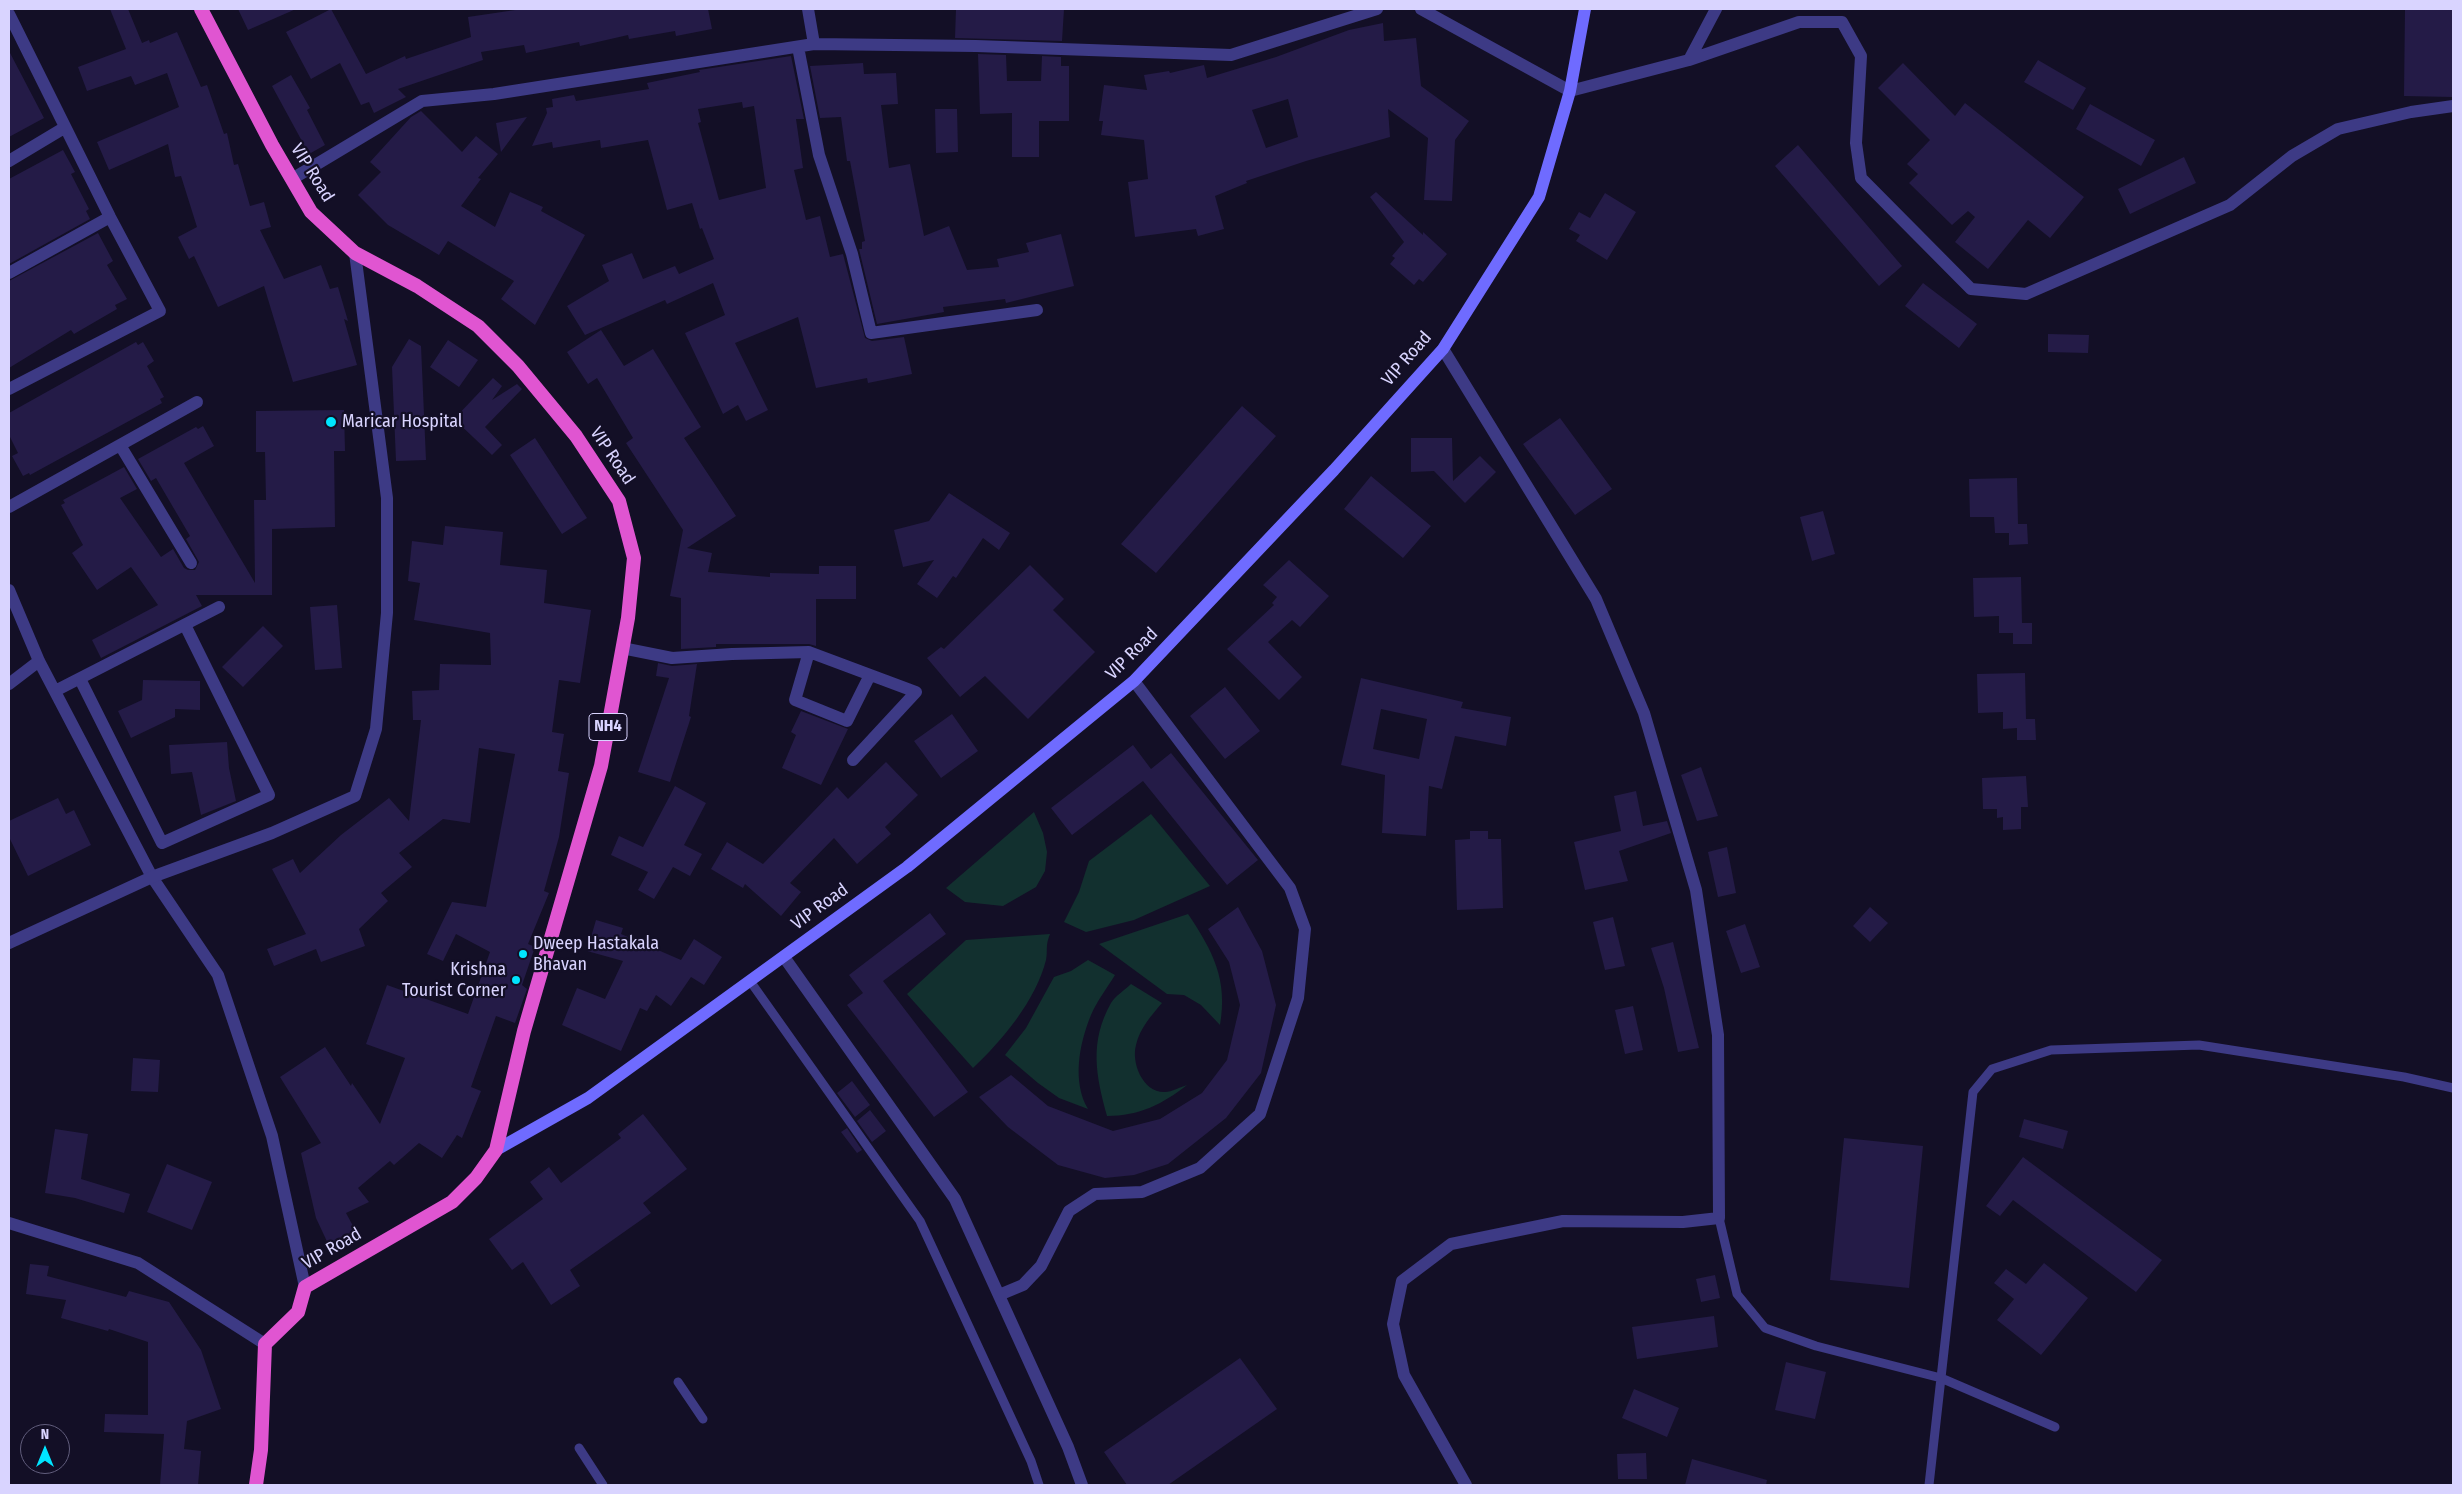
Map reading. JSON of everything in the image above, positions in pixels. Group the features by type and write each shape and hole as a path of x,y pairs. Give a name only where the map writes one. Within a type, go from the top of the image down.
{"highway":[{"name":"VIP Road","path":"201,9 311,212 355,253 418,286 478,326 518,366 576,436 619,500 634,558 622,648 601,766 524,1032 496,1150 476,1178 452,1202 305,1287 298,1312 265,1344"},
{"path":"256,1485 261,1450 265,1344"}],"main road":[{"name":"VIP Road","path":"496,1150 588,1098 907,867 1134,682 1334,470 1443,349 1539,197 1570,92 1585,9"}],"street":[{"path":"808,9 814,44"},
{"path":"292,179 422,101 494,94 814,44 976,46 1230,55 1377,9"},
{"path":"1420,9 1570,92 1689,60 1799,22 1842,22 1862,56 1856,143 1861,178 1971,289 2026,294 2230,205 2292,156 2338,129 2411,112 2453,106"},
{"path":"1689,60 1716,9"},
{"path":"9,14 64,128 160,311 9,390"},
{"path":"798,47 819,155 852,254 871,333 1037,310"},
{"path":"9,161 64,128"},
{"path":"9,273 110,217"},
{"path":"9,943 152,877 272,833 355,796 376,729 386,613 387,498 355,253"},
{"path":"1443,349 1596,599 1644,713 1696,890 1718,1035 1719,1218 1684,1222 1563,1221 1451,1244 1402,1281 1393,1324 1404,1376 1466,1485"},
{"path":"9,507 197,402"},
{"path":"120,445 191,563"},
{"path":"9,590 39,660 152,877 218,975 272,1136 305,1287"},
{"path":"55,691 219,608"},
{"path":"80,678 162,843 269,795 185,625"},
{"path":"622,648 672,658 809,652 916,692 854,760"},
{"path":"809,652 795,700 847,721 870,675"},
{"path":"9,684 39,660"},
{"path":"999,1295 1023,1285 1041,1266 1070,1211 1095,1194 1142,1192 1200,1168 1260,1114 1298,998 1305,929 1290,888 1134,682"},
{"path":"784,957 955,1199 1068,1447 1082,1485"},
{"path":"9,1223 138,1262 265,1344"}],"lane":[{"path":"750,981 920,1221 1031,1461 1039,1485"},
{"path":"1929,1485 1973,1092 1992,1069 2051,1050 2200,1045 2404,1077 2453,1088"},
{"path":"1719,1218 1737,1294 1765,1328 1816,1346 1941,1378 2055,1427"},
{"path":"678,1382 703,1419"},
{"path":"579,1448 603,1485"}],"green space":[{"path":"1034,812 1043,833 1047,852 1045,871 1036,887 1003,906 965,902 946,888"},
{"path":"1151,814 1210,886 1134,920 1086,932 1064,922 1079,892 1089,861"},
{"path":"1188,914 1205,941 1216,966 1222,994 1220,1025 1201,1005 1184,995 1167,994 1099,944"},
{"path":"1050,934 1046,960 1041,975 1026,1005 1006,1033 973,1068 907,994 966,940"},
{"path":"1088,960 1115,975 1091,1015 1083,1038 1079,1075 1080,1087 1088,1109 1059,1098 1005,1055 1026,1028 1054,977 1071,971"},
{"path":"1131,984 1162,1003 1146,1022 1136,1045 1135,1060 1140,1076 1150,1088 1157,1091 1168,1092 1187,1085 1169,1098 1150,1108 1130,1114 1107,1116 1098,1073 1097,1045 1104,1017 1111,1003"}],"building":[{"path":"110,9 128,9 142,43 149,40 150,43 177,32 201,87 207,85 224,134 227,133 234,165 238,164 250,206 264,202 271,227 260,230 284,279 321,265 330,289 338,287 348,321 344,319 357,365 293,382 264,286 218,307 194,256 189,259 178,237 197,227 181,176 175,177 168,144 109,170 97,142 179,107 167,73 135,85 131,76 87,91 78,67 126,49"},
{"path":"238,9 296,9 248,30"},
{"path":"331,9 366,74 405,56 406,59 471,37 468,17 522,9 708,9 712,29 676,36 675,31 629,39 628,35 580,46 579,42 526,53 524,45 481,52 483,60 398,89 406,97 374,113 369,102 361,105 340,63 311,79 286,32"},
{"path":"956,9 1064,9 1062,41 955,38"},
{"path":"2405,9 2453,9 2453,97 2404,96"},
{"path":"1383,23 1384,41 1416,38 1421,86 1469,121 1455,140 1452,201 1424,200 1428,138 1388,109 1390,137 1306,161 1246,181 1247,183 1215,196 1224,229 1198,236 1196,229 1135,237 1128,182 1148,179 1144,140 1101,135 1103,121 1099,121 1104,85 1147,90 1144,75 1169,71 1170,73 1204,65 1207,78 1276,57 1349,30","holes":["1288,99 1298,137 1266,148 1252,110"]},
{"path":"9,51 44,118 9,137"},
{"path":"978,54 1006,55 1007,81 1041,81 1042,56 1061,57 1061,66 1069,66 1069,121 1039,121 1039,157 1012,157 1012,113 980,114"},
{"path":"791,56 804,119 796,119 803,168 794,170 806,220 820,216 830,257 843,254 865,338 872,341 904,337 912,374 868,383 867,378 816,388 798,317 735,343 768,410 746,421 738,405 723,414 685,333 725,315 713,283 667,304 665,300 585,335 567,306 609,281 602,265 632,253 643,279 675,266 679,274 714,259 702,228 700,229 692,203 667,210 648,140 601,148 600,140 553,148 552,142 532,146 547,113 546,108 553,107 552,99 574,95 576,101 649,89 647,83 700,72 699,70","holes":["742,102 743,108 754,106 766,188 719,200 698,123 701,122 698,109"]},
{"path":"2038,60 2086,88 2073,110 2024,82"},
{"path":"863,63 864,74 896,73 898,104 881,105 889,168 910,164 924,236 949,226 967,270 999,267 997,259 1029,252 1026,243 1061,234 1074,286 1006,303 1005,299 943,307 944,312 877,324 859,249 862,249 862,242 865,241 850,161 847,161 841,117 820,118 810,66"},
{"path":"1903,63 1955,116 1965,103 2084,197 2050,238 2028,220 1988,269 1955,242 1975,217 1968,211 1952,225 1909,183 1918,174 1907,164 1930,140 1878,88"},
{"path":"291,75 310,108 307,110 325,145 309,154 272,86"},
{"path":"2090,104 2155,140 2141,166 2076,129"},
{"path":"935,109 957,109 958,152 936,153"},
{"path":"421,111 462,152 476,136 498,154 478,178 481,179 461,206 495,227 510,192 543,207 541,211 585,235 535,325 501,299 514,281 448,241 439,255 388,225 358,195 381,172 370,162 411,117"},
{"path":"527,117 501,152 496,123"},
{"path":"1798,145 1902,266 1879,286 1775,166"},
{"path":"63,150 75,172 71,174 89,209 86,211 90,219 9,264 9,179"},
{"path":"2184,157 2196,183 2130,214 2118,189"},
{"path":"1376,192 1447,254 1423,282 1419,279 1414,285 1390,264 1395,258 1392,256 1404,242 1370,197"},
{"path":"1605,193 1636,212 1607,260 1576,241 1580,235 1569,229 1579,212 1590,218"},
{"path":"98,233 113,261 107,265 127,299 115,305 117,309 74,334 71,330 9,368 9,281"},
{"path":"1923,283 1977,324 1959,348 1905,306"},
{"path":"601,330 624,366 653,349 701,427 684,438 736,516 687,548 712,553 708,572 770,577 770,573 819,574 819,566 856,566 856,599 816,599 816,646 809,644 716,644 716,647 681,649 681,598 670,596 683,530 626,443 633,438 597,378 588,384 567,352"},
{"path":"2048,334 2089,335 2088,353 2048,352"},
{"path":"409,339 421,346 426,460 396,461 392,367"},
{"path":"448,340 478,360 459,387 430,367"},
{"path":"136,342 138,345 143,342 154,361 147,366 164,397 160,399 162,403 30,475 29,473 23,476 12,456 18,453 9,435 9,413"},
{"path":"493,378 502,386 492,400 517,384 522,389 485,427 502,445 492,455 454,419"},
{"path":"1242,406 1276,436 1156,573 1121,544"},
{"path":"344,410 345,451 334,451 335,527 272,529 272,595 196,595 202,606 101,658 92,640 158,605 131,567 97,590 72,553 83,545 61,505 65,503 63,500 124,467 137,489 120,498 161,557 173,549 184,568 195,570 199,562 186,539 190,536 156,478 151,481 138,459 196,427 198,429 203,426 214,446 184,463 255,583 254,500 266,500 265,452 256,452 256,411"},
{"path":"1560,418 1612,489 1575,515 1523,444"},
{"path":"535,438 587,518 562,534 510,455"},
{"path":"1411,438 1452,438 1453,481 1480,456 1496,472 1465,503 1434,471 1411,472"},
{"path":"1371,476 1431,526 1403,558 1344,509"},
{"path":"2017,478 2018,524 2027,524 2028,544 2009,545 2009,533 1995,533 1994,517 1970,517 1969,479"},
{"path":"949,493 1010,533 999,550 983,538 956,578 953,576 937,598 917,584 934,560 903,567 894,530 929,521"},
{"path":"1823,511 1835,554 1812,561 1800,517"},
{"path":"445,526 503,532 500,565 547,570 544,603 591,610 580,683 559,680 552,732 564,734 558,771 569,773 559,837 544,891 549,893 528,944 535,947 522,985 527,989 515,1023 496,1016 471,1087 481,1091 462,1138 457,1135 442,1158 419,1143 394,1165 390,1161 358,1188 369,1202 346,1213 359,1237 331,1250 316,1218 301,1153 321,1143 280,1077 325,1047 351,1086 352,1083 380,1124 405,1058 366,1044 387,985 468,1014 490,952 456,934 443,961 427,954 452,902 486,907 515,754 479,748 470,823 443,819 399,853 412,867 381,893 388,901 359,929 365,946 321,962 316,949 274,966 267,949 306,934 272,869 293,859 300,873 341,835 389,798 409,821 421,720 413,720 412,691 439,690 440,664 491,665 490,633 414,620 420,583 408,581 412,541 443,545"},
{"path":"1289,560 1329,596 1300,627 1292,620 1268,642 1302,677 1279,700 1227,649 1274,605 1272,603 1277,597 1263,585"},
{"path":"1030,565 1064,599 1053,610 1095,652 1028,719 985,676 960,697 927,658 941,647 944,649"},
{"path":"2021,577 2022,623 2032,623 2032,644 2013,644 2013,633 1999,633 1999,616 1974,617 1973,578"},
{"path":"337,605 342,668 315,670 310,607"},
{"path":"263,626 283,646 243,687 222,667"},
{"path":"658,663 672,666 697,664 689,716 691,717 670,782 638,772 669,678 656,676"},
{"path":"2025,673 2026,719 2035,719 2036,740 2017,740 2017,728 2003,729 2003,712 1978,713 1977,674"},
{"path":"1361,678 1463,702 1461,708 1511,717 1506,746 1455,736 1442,789 1429,786 1426,836 1382,833 1385,775 1341,765","holes":["1381,709 1427,719 1419,759 1373,749"]},
{"path":"143,680 200,681 200,710 175,709 175,717 131,738 118,711 142,700"},
{"path":"1225,687 1260,731 1225,759 1190,716"},
{"path":"801,711 848,729 821,785 782,768 796,735 791,732"},
{"path":"952,714 978,751 941,778 914,741"},
{"path":"227,742 229,768 236,801 201,815 192,772 171,774 169,745"},
{"path":"1133,745 1151,769 1171,753 1258,860 1227,885 1143,781 1072,835 1051,808"},
{"path":"886,762 918,795 885,827 891,834 857,864 834,838 790,883 801,892 781,916 745,884 743,888 711,869 727,842 763,864 837,787 848,799"},
{"path":"1701,767 1718,816 1697,821 1681,775"},
{"path":"2026,776 2028,807 2021,807 2021,829 2003,830 2003,817 1997,818 1997,809 1983,809 1982,778"},
{"path":"675,786 706,803 684,845 702,854 690,876 673,867 654,899 638,890 648,872 611,855 619,836 643,847"},
{"path":"1636,791 1643,826 1667,821 1671,833 1619,851 1628,881 1585,890 1574,842 1621,831 1614,796"},
{"path":"58,798 66,814 74,810 91,845 28,876 9,837 9,821"},
{"path":"1470,831 1488,831 1488,839 1501,839 1503,908 1457,910 1455,840 1470,839"},
{"path":"1727,847 1736,893 1718,897 1708,852"},
{"path":"1238,907 1262,951 1276,1005 1261,1073 1226,1118 1168,1164 1134,1175 1105,1178 1058,1165 1008,1127 979,1097 1011,1075 1048,1106 1113,1131 1160,1119 1202,1093 1227,1060 1240,1005 1229,962 1208,929"},
{"path":"1870,907 1888,923 1870,942 1853,926"},
{"path":"930,913 946,934 883,981 968,1092 934,1117 847,1005 863,993 849,975"},
{"path":"1613,917 1625,966 1605,970 1593,922"},
{"path":"596,920 623,928 621,934 681,960 694,939 722,957 704,985 691,977 671,1006 656,995 647,1011 640,1008 621,1051 562,1025 577,988 605,999 623,961 587,951"},
{"path":"1745,924 1760,967 1741,973 1726,931"},
{"path":"1673,942 1699,1048 1678,1052 1664,988 1651,948"},
{"path":"1633,1006 1643,1050 1625,1054 1615,1010"},
{"path":"133,1058 160,1060 158,1092 131,1091"},
{"path":"852,1081 870,1105 855,1117 837,1093"},
{"path":"870,1110 886,1131 872,1142 857,1121"},
{"path":"643,1114 687,1169 643,1203 651,1213 570,1270 580,1286 551,1305 523,1262 512,1270 489,1239 543,1199 530,1182 549,1167 561,1183 621,1138 618,1134"},
{"path":"2024,1119 2068,1131 2063,1149 2019,1137"},
{"path":"847,1128 862,1150 857,1153 841,1132"},
{"path":"55,1129 88,1134 81,1179 130,1194 124,1213 75,1198 45,1193"},
{"path":"1844,1138 1923,1146 1909,1288 1830,1280"},
{"path":"2023,1157 2162,1260 2136,1292 2013,1200 2000,1216 1986,1206"},
{"path":"167,1164 212,1182 192,1230 147,1212"},
{"path":"2044,1263 2088,1298 2041,1355 1997,1320 2014,1299 1994,1283 2006,1269 2026,1284"},
{"path":"30,1264 49,1266 47,1276 126,1297 129,1291 169,1302 201,1350 221,1409 187,1421 184,1449 201,1451 198,1485 160,1485 164,1434 104,1432 105,1414 148,1415 148,1342 109,1329 108,1331 61,1318 66,1300 26,1294"},
{"path":"1715,1275 1720,1298 1701,1302 1696,1279"},
{"path":"1714,1316 1718,1347 1637,1359 1632,1327"},
{"path":"1240,1358 1277,1409 1168,1485 1127,1485 1104,1452"},
{"path":"1786,1362 1826,1372 1815,1419 1775,1410"},
{"path":"1634,1389 1679,1408 1667,1437 1622,1418"},
{"path":"1646,1453 1647,1479 1618,1479 1617,1454"},
{"path":"1692,1459 1767,1480 1766,1485 1685,1485"}],"place":[{"name":"Maricar Hospital","path":"331,422"},
{"name":"Dweep Hastakala Bhavan","path":"523,954"},
{"name":"Krishna Tourist Corner","path":"516,980"}]}
